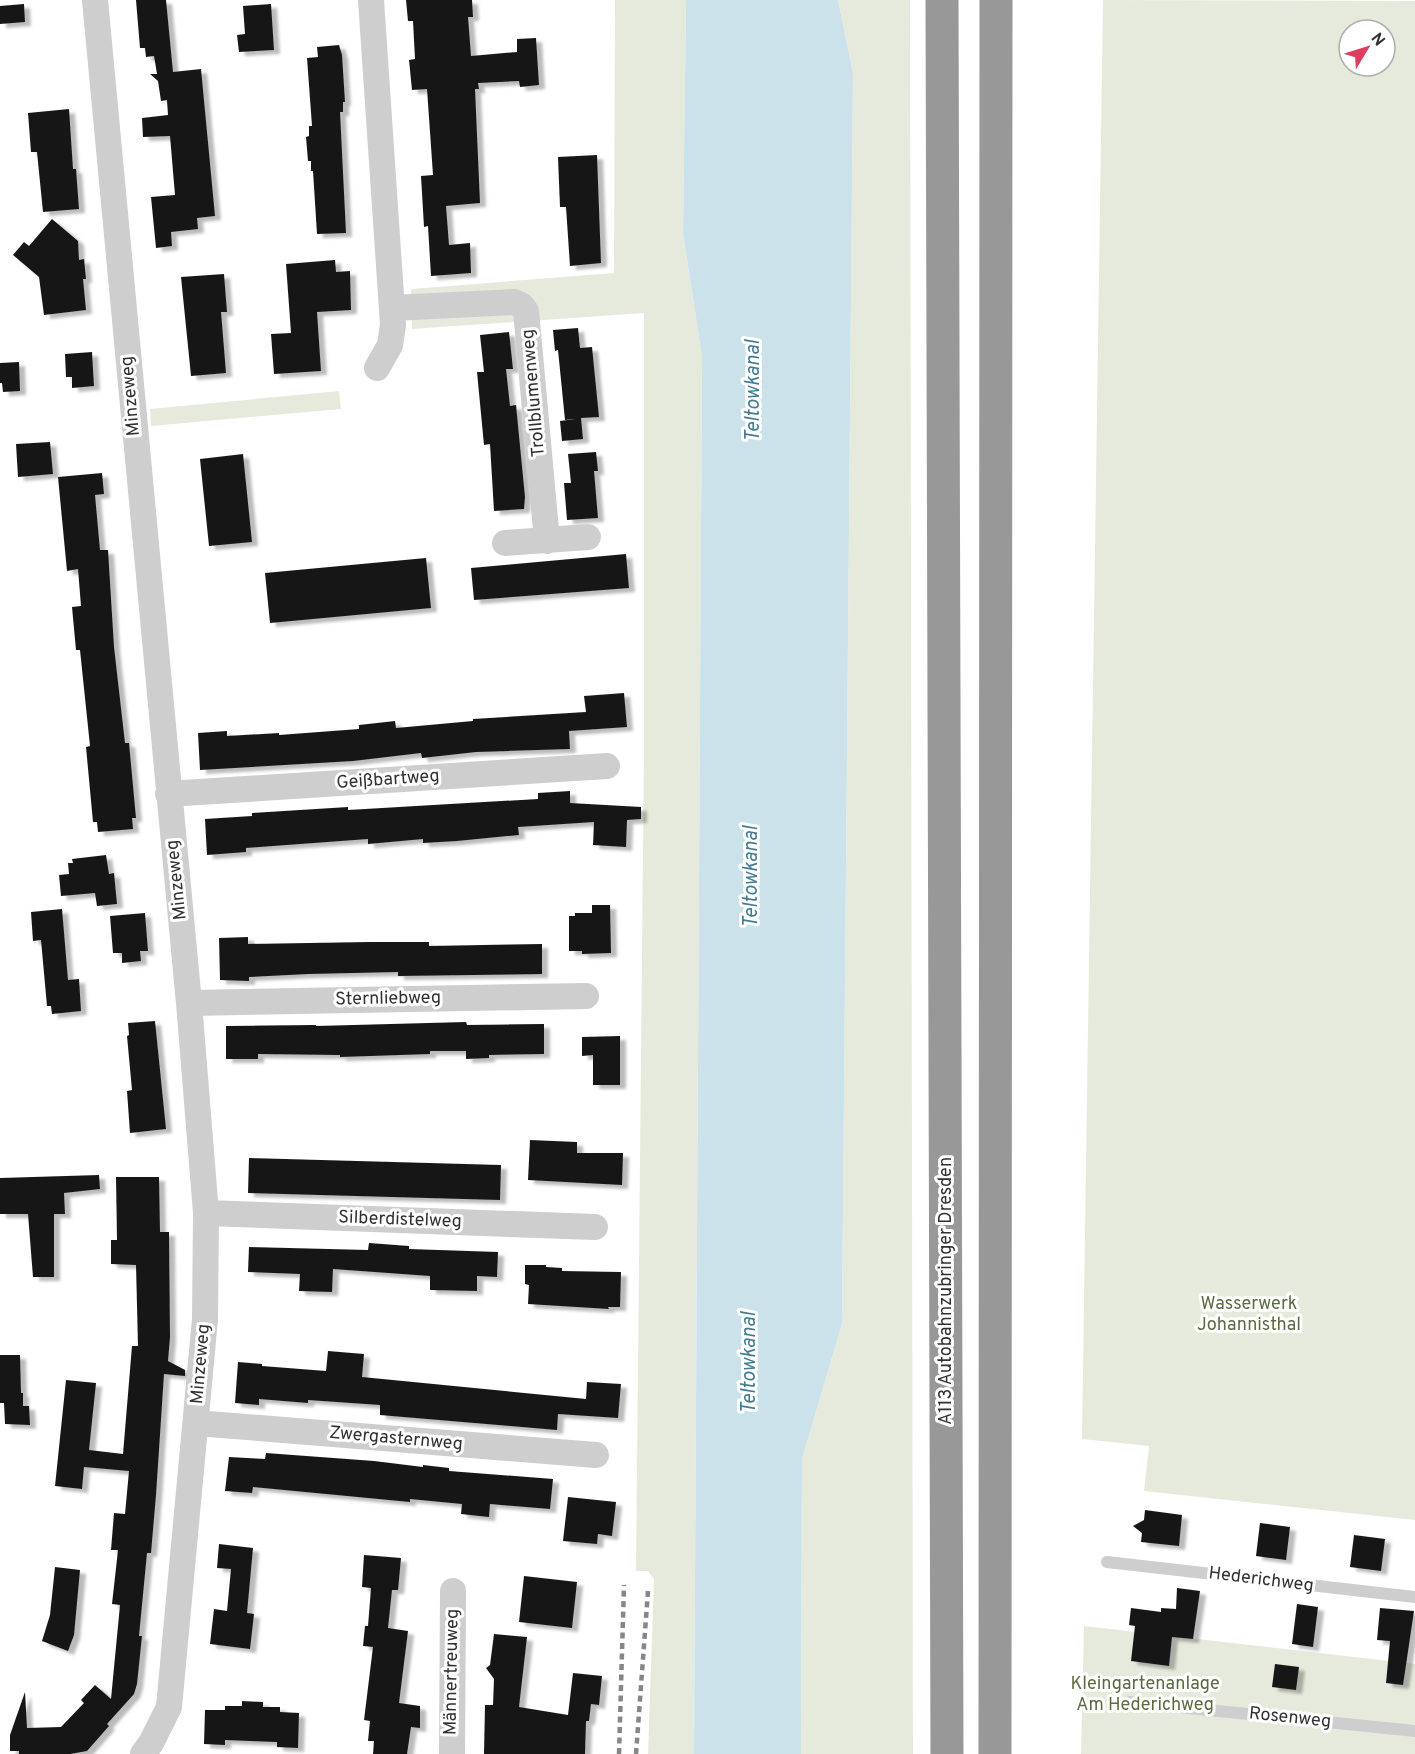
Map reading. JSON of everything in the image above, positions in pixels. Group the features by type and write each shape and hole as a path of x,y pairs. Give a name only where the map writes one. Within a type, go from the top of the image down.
{"highway":[{"name":"A113 Autobahnzubringer Dresden","path":"942,0 947,1754"},
{"path":"995,1754 996,0"}],"street":[{"name":"Minzeweg","path":"95,0 189,1003 206,1213 205,1319 169,1707 152,1743 143,1754"},
{"path":"371,0 393,325 390,345 377,368"},
{"name":"Trollblumenweg","path":"392,308 514,302 522,305 526,310 547,541"},
{"path":"505,543 588,537"},
{"name":"Geißbartweg","path":"168,794 608,766"},
{"name":"Sternliebweg","path":"189,1003 586,996"},
{"name":"Silberdistelweg","path":"206,1213 595,1227"},
{"name":"Zwergasternweg","path":"196,1424 596,1455"},
{"name":"Männertreuweg","path":"452,1754 453,1591"}],"lane":[{"name":"Hederichweg","path":"1107,1562 1415,1597"},
{"name":"Rosenweg","path":"1130,1702 1415,1731"}],"green space":[{"path":"615,0 686,0 683,233 702,357 694,1754 648,1754 654,1579 648,1571 636,1571 644,750 644,313 412,329 411,289 614,273"},
{"path":"838,0 910,0 913,1754 801,1754 802,1459 842,1324 853,73"},
{"name":"Wasserwerk Johannisthal","path":"1103,0 1415,1 1415,1520 1144,1491 1149,1446 1082,1439"},
{"path":"339,391 341,409 151,426 150,409"},
{"name":"Kleingartenanlage Am Hederichweg","path":"1084,1626 1415,1664 1415,1754 1081,1754"}],"water":[{"name":"Teltowkanal","path":"686,0 838,0 853,73 842,1324 802,1459 801,1754 694,1754 702,357 683,233"}],"building":[{"path":"136,0 166,0 173,72 201,69 215,216 197,218 198,229 171,232 172,246 156,248 151,197 175,195 170,136 143,137 142,118 168,115 167,100 161,101 158,81 150,74 157,74 154,56 146,57 145,48 140,48"},
{"path":"406,0 472,0 473,17 468,17 471,56 517,52 517,39 536,38 539,85 520,87 519,81 478,83 479,89 475,89 480,203 446,206 449,245 470,243 471,273 431,276 428,226 424,227 421,176 433,175 427,89 412,90 409,60 415,59 413,21 408,21"},
{"path":"24,4 25,22 0,24 0,6"},
{"path":"271,4 274,50 239,52 237,35 245,34 243,6"},
{"path":"339,45 342,55 345,102 343,102 343,112 340,112 346,233 317,234 313,171 311,171 311,161 308,161 306,137 309,136 309,126 312,126 307,58 318,57 317,47"},
{"path":"69,109 73,169 76,169 79,209 43,212 37,152 31,152 28,113"},
{"path":"597,155 601,263 570,266 566,207 560,207 558,157"},
{"path":"52,219 78,241 79,260 84,259 86,310 44,315 39,277 13,255 24,242 29,246"},
{"path":"335,260 336,272 350,271 351,310 317,312 321,371 274,374 271,334 291,333 286,264"},
{"path":"224,274 227,312 221,312 226,373 191,376 181,277"},
{"path":"578,328 580,348 592,347 599,417 581,418 583,439 562,441 560,421 575,419 565,420 558,350 555,351 553,330"},
{"path":"509,332 513,369 506,369 510,406 516,405 525,497 524,509 494,511 490,444 484,445 477,372 484,372 480,335"},
{"path":"92,352 94,386 72,388 72,377 66,377 65,354"},
{"path":"19,362 20,391 3,392 2,383 0,383 0,363"},
{"path":"50,442 53,474 18,477 16,444"},
{"path":"596,452 598,471 594,471 598,518 567,520 564,483 571,483 568,454"},
{"path":"243,454 252,542 209,546 200,459"},
{"path":"102,473 104,494 95,495 100,550 108,550 114,647 125,743 129,743 136,818 132,818 133,829 98,832 97,822 93,822 86,747 90,746 80,650 76,650 72,607 81,606 78,569 67,571 58,477"},
{"path":"626,554 629,588 474,600 471,568"},
{"path":"426,558 431,608 270,623 265,573"},
{"path":"624,693 627,727 569,731 570,749 476,752 422,758 421,753 353,761 200,770 198,733 227,731 227,736 279,733 279,735 359,729 359,725 395,721 396,728 473,721 473,719 586,712 584,696"},
{"path":"570,791 570,803 641,807 641,819 627,820 626,847 593,845 594,822 518,827 519,835 457,841 423,843 423,839 368,844 368,839 246,848 246,852 207,855 205,819 252,816 252,813 348,807 348,810 538,799 538,793"},
{"path":"106,855 109,874 114,873 117,904 97,906 95,893 61,896 59,875 69,874 68,863 73,863 72,859"},
{"path":"592,905 610,905 611,953 582,954 582,951 569,951 569,916 575,916 575,913 592,913"},
{"path":"62,909 68,980 79,979 81,1011 52,1014 51,1006 47,1006 41,940 33,941 31,912"},
{"path":"145,913 148,951 140,951 141,961 122,963 122,953 113,953 110,916"},
{"path":"248,937 248,944 429,942 429,946 542,944 542,974 398,976 398,972 249,977 249,981 220,980 219,938"},
{"path":"155,1021 166,1129 130,1133 127,1091 132,1090 128,1023"},
{"path":"466,1022 467,1025 544,1024 544,1054 489,1055 489,1058 466,1059 466,1051 430,1051 430,1054 340,1057 340,1055 258,1054 258,1059 226,1059 226,1026"},
{"path":"620,1036 620,1085 593,1085 593,1055 582,1056 582,1037"},
{"path":"530,1140 577,1142 577,1153 623,1153 622,1185 528,1180"},
{"path":"249,1158 501,1165 500,1200 248,1193"},
{"path":"99,1175 100,1189 64,1193 65,1214 54,1214 54,1277 33,1277 28,1214 0,1214 0,1178"},
{"path":"116,1177 159,1177 160,1232 169,1232 170,1337 168,1361 185,1370 185,1376 164,1374 151,1553 147,1553 137,1684 134,1694 87,1751 70,1754 19,1754 19,1751 10,1751 10,1735 25,1692 27,1728 61,1727 84,1703 81,1700 95,1685 111,1699 120,1605 112,1604 118,1550 111,1550 114,1513 125,1514 129,1471 84,1467 82,1489 55,1486 66,1380 96,1383 89,1450 123,1454 132,1346 138,1346 136,1265 111,1264 111,1240 117,1240"},
{"path":"369,1243 409,1246 409,1249 498,1252 497,1277 477,1276 477,1291 430,1290 430,1276 333,1269 332,1292 299,1291 300,1274 248,1272 249,1247 368,1250"},
{"path":"525,1265 546,1265 546,1267 562,1268 562,1271 621,1272 620,1307 608,1307 609,1309 528,1304 529,1285 525,1284"},
{"path":"328,1351 364,1354 362,1377 586,1399 587,1382 621,1384 618,1418 558,1414 557,1430 380,1415 380,1405 259,1399 259,1405 235,1403 238,1362 326,1371"},
{"path":"0,1355 20,1355 21,1393 23,1393 23,1406 29,1406 30,1425 5,1424 4,1403 0,1403"},
{"path":"266,1453 423,1467 423,1465 449,1468 449,1471 553,1479 550,1509 490,1504 489,1517 461,1514 462,1504 410,1499 410,1502 253,1487 252,1493 225,1491 229,1457 265,1459"},
{"path":"568,1497 616,1502 612,1536 598,1534 597,1544 563,1541"},
{"path":"1145,1510 1182,1515 1179,1546 1141,1542 1142,1533 1133,1526 1144,1520"},
{"path":"1260,1523 1290,1527 1286,1560 1256,1556"},
{"path":"1354,1535 1385,1539 1381,1571 1350,1567"},
{"path":"219,1544 253,1548 247,1613 254,1614 250,1649 210,1644 214,1609 227,1611 231,1569 217,1568"},
{"path":"364,1555 401,1558 398,1590 392,1590 388,1628 408,1631 399,1703 420,1706 420,1728 411,1727 407,1754 373,1754 374,1741 368,1741 370,1721 364,1720 373,1647 363,1646 365,1626 368,1626 371,1588 362,1587"},
{"path":"55,1567 80,1570 74,1635 68,1651 42,1641 50,1615"},
{"path":"524,1576 577,1582 572,1628 519,1622"},
{"path":"1177,1588 1200,1591 1193,1639 1172,1637 1169,1666 1131,1661 1135,1626 1129,1625 1131,1608 1161,1612 1161,1608 1176,1609"},
{"path":"1297,1604 1318,1607 1313,1647 1292,1644"},
{"path":"1380,1608 1414,1611 1403,1685 1386,1683 1390,1641 1377,1640"},
{"path":"494,1634 527,1637 519,1707 568,1715 573,1673 602,1676 599,1705 591,1704 589,1721 586,1721 585,1754 484,1754 485,1705 493,1705 494,1679 486,1668 490,1665"},
{"path":"1275,1664 1299,1667 1296,1690 1272,1687"},
{"path":"242,1701 263,1702 263,1707 280,1707 280,1712 299,1713 298,1748 277,1747 277,1742 225,1740 225,1745 204,1744 205,1710 225,1710 225,1706 242,1706"}],"railway":[{"path":"619,1754 624,1585"},
{"path":"636,1754 648,1591"}]}
